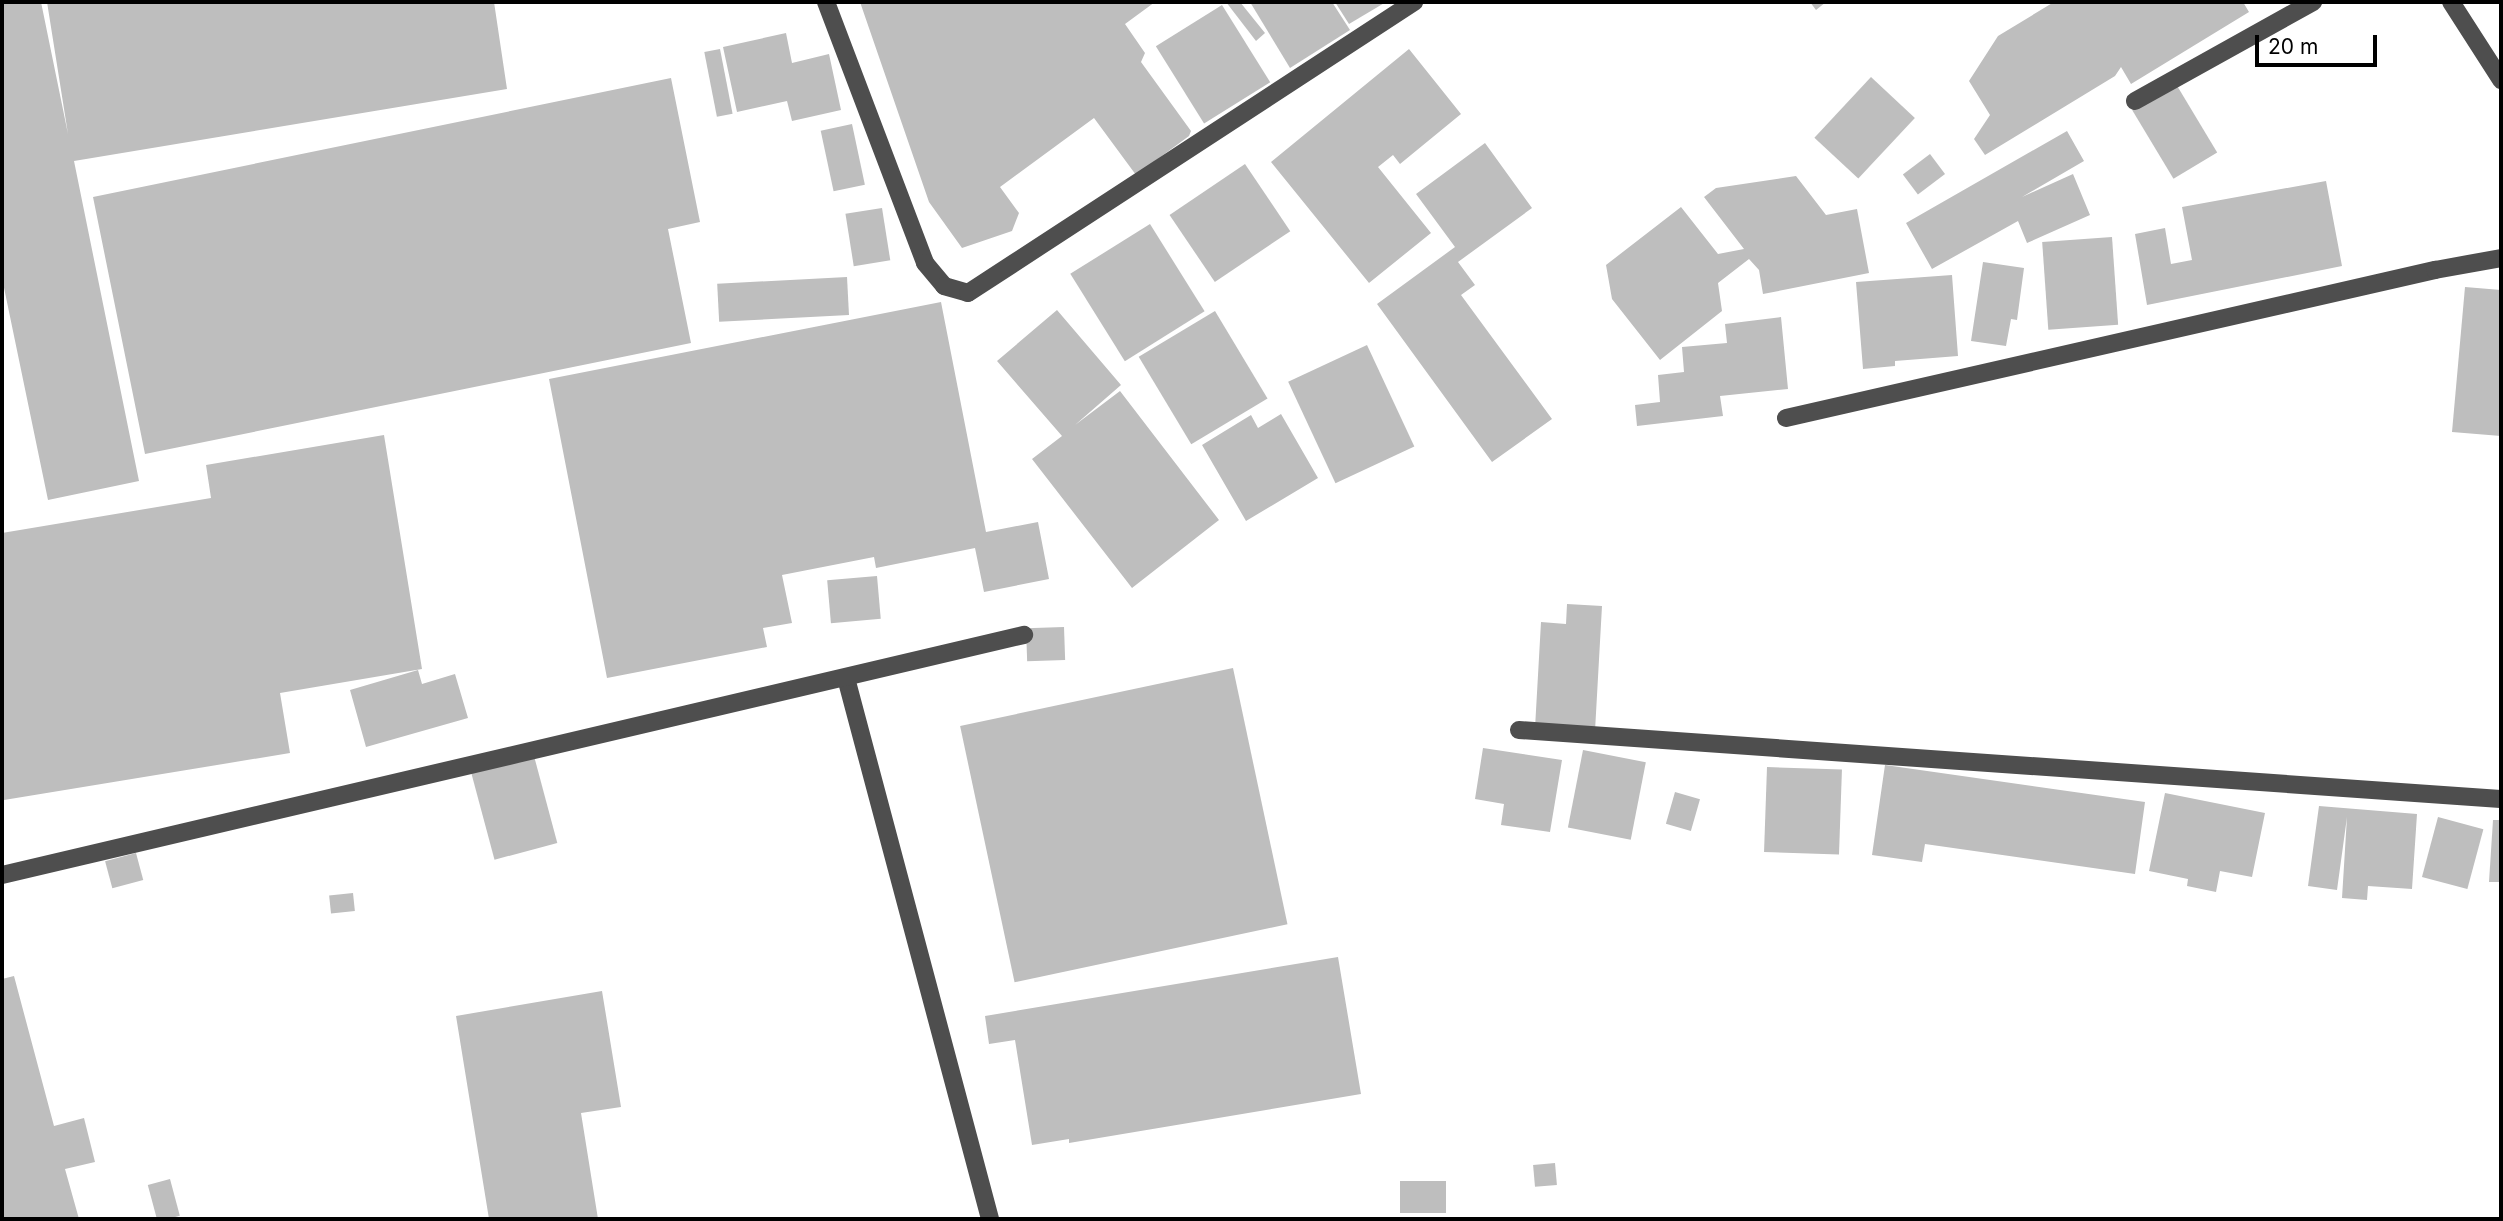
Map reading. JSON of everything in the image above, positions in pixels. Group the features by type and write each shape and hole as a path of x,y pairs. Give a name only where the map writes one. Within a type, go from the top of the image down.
{"street":[{"path":"826,2 925,263 944,286 968,293 1414,2"},
{"path":"2135,100 2313,2"},
{"path":"2451,2 2501,80"},
{"path":"1786,418 2421,273 2501,258"},
{"path":"2,875 1024,635"},
{"path":"846,678 990,1219"},
{"path":"1519,730 2501,799"}],"building":[{"path":"2,2 41,2 68,134 47,2 494,2 507,89 74,161 139,481 48,500 2,278"},
{"path":"860,2 1155,2 1125,24 1145,53 1141,62 1191,131 1189,136 1136,175 1094,118 1000,187 1019,213 1012,231 962,248 929,202"},
{"path":"1226,2 1240,2 1265,33 1256,41"},
{"path":"1250,2 1332,2 1350,30 1290,68"},
{"path":"1335,2 1386,2 1349,24"},
{"path":"1810,2 1826,2 1816,10"},
{"path":"2054,2 2243,2 2249,12 2131,84 2121,67 2115,76 1985,155 1974,139 1990,115 1969,81 1998,36"},
{"path":"1222,5 1270,82 1204,124 1156,46"},
{"path":"786,33 792,63 829,54 841,110 792,121 787,101 737,112 723,47"},
{"path":"720,49 733,114 717,117 704,52"},
{"path":"1409,49 1461,114 1400,164 1393,155 1378,167 1431,233 1369,283 1271,162"},
{"path":"1871,77 1915,118 1858,179 1814,138"},
{"path":"671,78 700,222 668,229 691,343 145,454 93,197"},
{"path":"2176,84 2217,153 2173,179 2132,110"},
{"path":"852,124 865,185 834,191 821,131"},
{"path":"2067,131 2084,161 2022,197 2073,174 2090,215 2027,243 2018,221 1932,269 1906,223"},
{"path":"1485,143 1532,208 1458,262 1475,285 1461,295 1552,419 1492,462 1377,304 1455,247 1416,194"},
{"path":"1930,154 1945,174 1918,194 1903,174"},
{"path":"1245,164 1290,231 1215,282 1170,215"},
{"path":"1796,176 1826,215 1857,209 1869,273 1763,294 1759,270 1749,259 1718,283 1722,311 1660,360 1612,299 1606,265 1681,207 1718,254 1744,249 1704,197 1716,188"},
{"path":"2326,181 2342,266 2147,305 2135,234 2165,228 2171,264 2192,260 2182,207"},
{"path":"882,208 890,260 854,266 845,214"},
{"path":"1150,224 1205,311 1125,361 1070,274"},
{"path":"2112,237 2118,325 2048,330 2042,242"},
{"path":"1983,262 2024,268 2017,320 2011,319 2006,346 1971,341"},
{"path":"1952,275 1958,356 1895,361 1895,366 1863,369 1856,282"},
{"path":"847,277 849,315 719,322 717,284"},
{"path":"2465,287 2501,290 2501,436 2452,432"},
{"path":"941,302 986,532 1038,522 1049,579 984,592 975,548 876,568 874,557 782,575 792,623 763,628 767,647 607,678 549,379"},
{"path":"1057,310 1121,385 1075,425 1120,391 1219,520 1132,588 1032,459 1062,436 997,361"},
{"path":"1215,311 1268,398 1191,444 1139,357"},
{"path":"1781,317 1788,389 1720,396 1723,416 1637,426 1635,405 1660,402 1658,375 1684,372 1682,347 1727,343 1725,324"},
{"path":"1367,345 1414,447 1335,483 1288,382"},
{"path":"1281,414 1318,478 1246,521 1202,445 1251,415 1258,428"},
{"path":"384,435 422,669 280,693 290,753 4,800 2,533 211,498 206,465"},
{"path":"877,576 881,619 831,623 827,580"},
{"path":"1567,604 1602,606 1595,731 1535,728 1541,622 1566,624"},
{"path":"1064,627 1065,660 1027,661 1026,628"},
{"path":"1233,668 1287,924 1015,982 960,726"},
{"path":"418,670 422,684 455,674 468,718 366,747 350,690"},
{"path":"1483,748 1562,760 1550,832 1501,825 1504,804 1475,799"},
{"path":"1583,750 1646,762 1631,840 1568,828"},
{"path":"534,756 557,843 495,860 471,773"},
{"path":"1885,765 2145,802 2135,874 1925,844 1922,862 1872,855"},
{"path":"1767,767 1842,770 1839,855 1764,852"},
{"path":"1675,792 1700,799 1691,831 1666,824"},
{"path":"2165,793 2265,813 2252,877 2220,871 2216,892 2187,886 2188,879 2149,871"},
{"path":"2319,806 2417,814 2412,889 2368,886 2367,900 2342,898 2347,817 2337,890 2308,886"},
{"path":"2438,817 2483,829 2467,889 2422,877"},
{"path":"2493,820 2501,820 2501,882 2489,882"},
{"path":"136,853 143,880 112,888 105,861"},
{"path":"353,893 355,911 331,913 329,896"},
{"path":"1338,957 1361,1094 1069,1143 1069,1139 1032,1145 1015,1040 989,1044 985,1016"},
{"path":"14,976 54,1126 84,1118 95,1162 65,1169 79,1219 2,1219 2,979"},
{"path":"602,991 621,1107 581,1113 598,1219 489,1219 456,1016"},
{"path":"1555,1163 1557,1185 1535,1187 1533,1165"},
{"path":"170,1179 180,1216 157,1219 148,1185"},
{"path":"1400,1181 1446,1181 1446,1213 1400,1213"}]}
